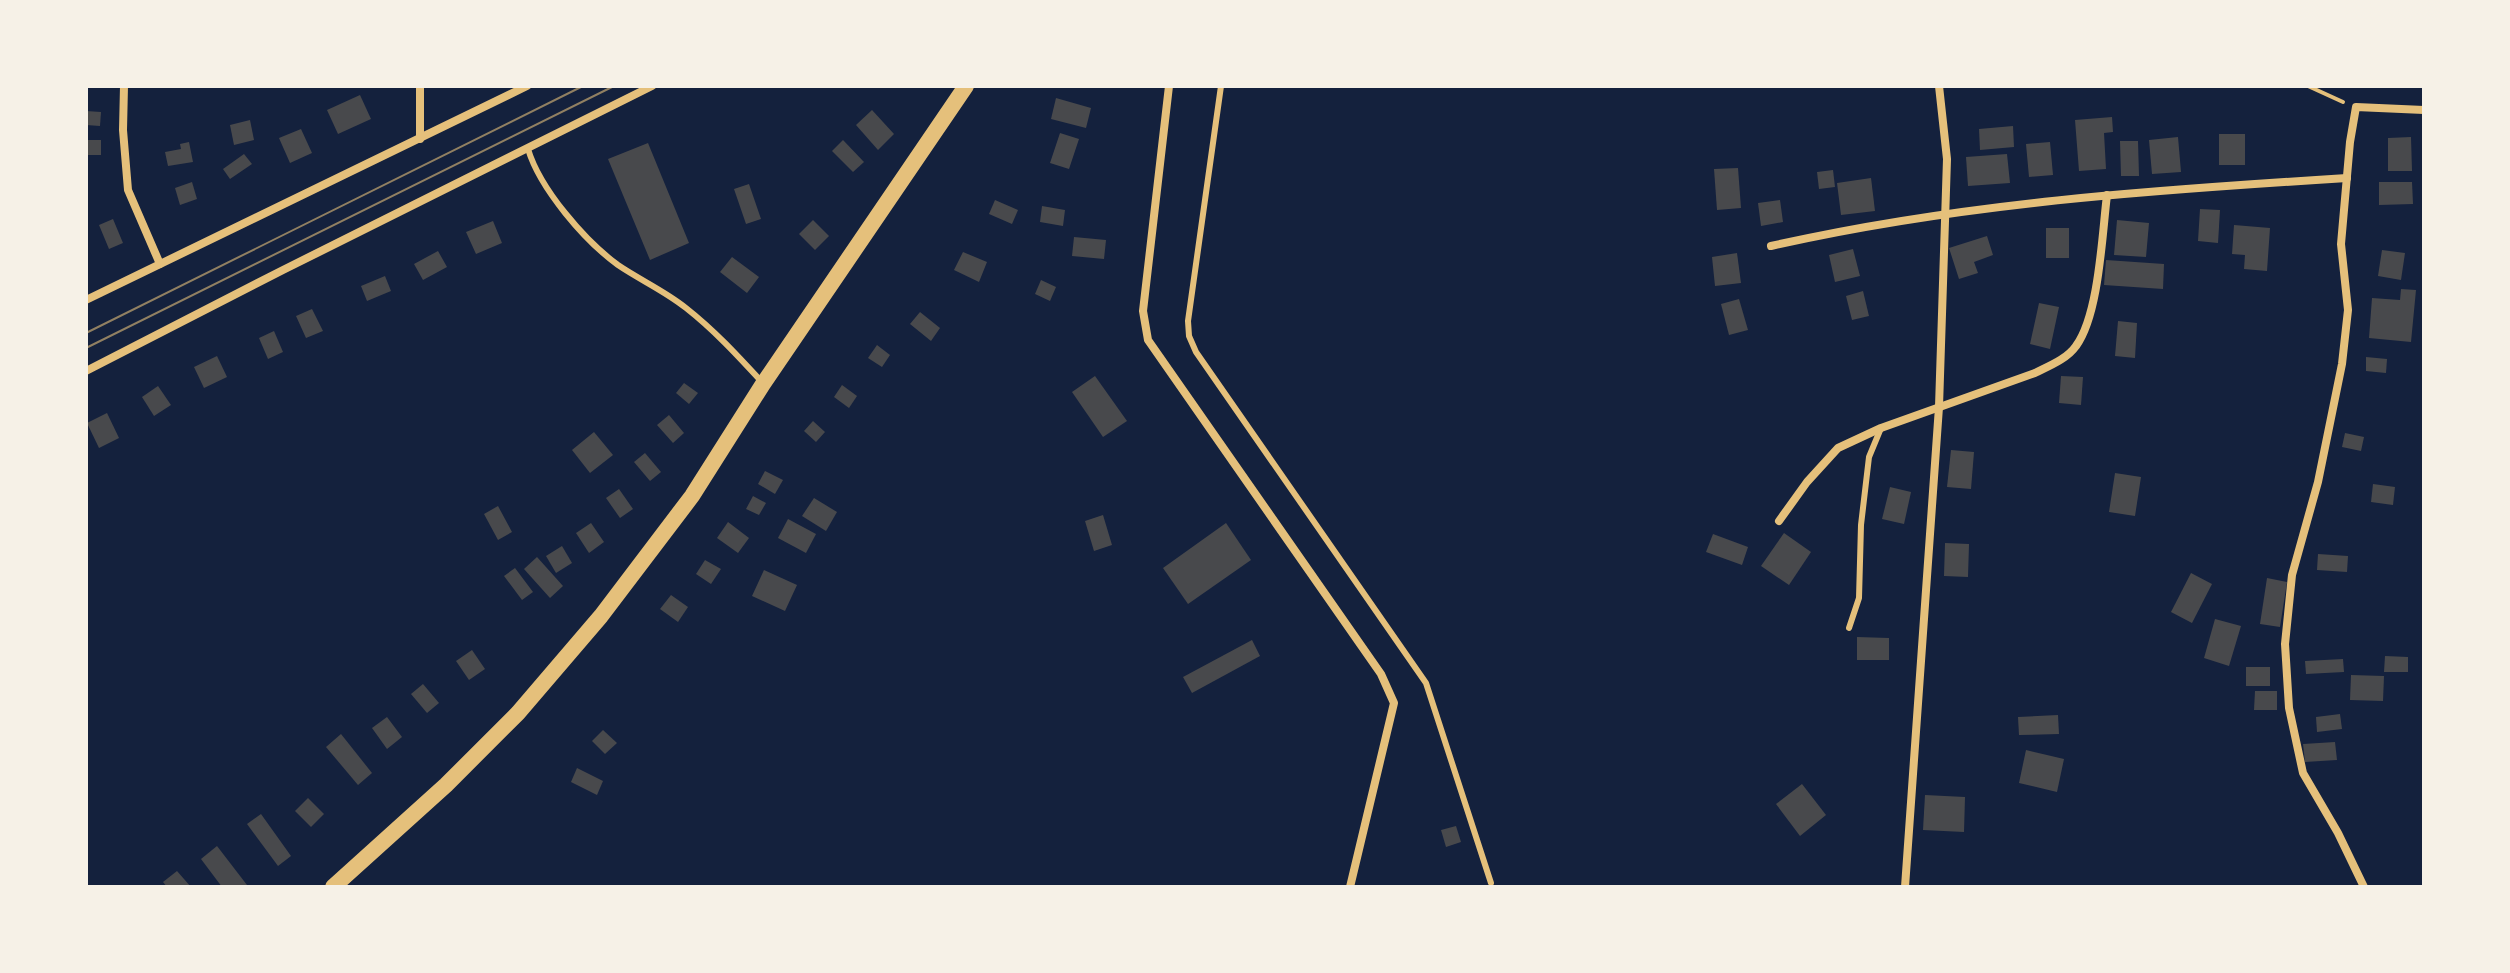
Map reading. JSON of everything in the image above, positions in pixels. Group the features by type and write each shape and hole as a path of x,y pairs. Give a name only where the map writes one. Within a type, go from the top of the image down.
{"main road":[{"path":"333,887 446,785 518,713 601,616 692,496 763,384 966,86"}],"street":[{"path":"124,86 123,130 128,190 160,264"},
{"path":"420,86 420,139"},
{"path":"86,300 527,86"},
{"path":"86,371 652,86"},
{"path":"1169,86 1143,311 1148,340 1381,674 1394,703 1350,887"},
{"path":"1905,887 1939,407 1947,159 1939,86"},
{"path":"2364,887 2338,833 2303,773 2289,708 2285,644 2292,575 2318,482 2342,364 2348,310 2341,244 2356,107 2424,110"},
{"path":"1771,246 1945,216 2107,195 2347,178"},
{"path":"1779,521 1807,482 1838,448 1881,428 2035,373 2075,349 2085,330 2092,305 2107,195"}],"lane":[{"path":"1221,86 1188,321 1189,336 1196,352 1426,683 1491,883"},
{"path":"528,149 531,161 565,212 590,240 615,263 683,306 725,342 763,384"},
{"path":"1849,628 1859,598 1861,525 1869,457 1881,428"}],"path":[{"path":"2308,86 2356,107"}],"building":[{"path":"360,95 371,119 338,134 327,110"},
{"path":"1056,98 1091,108 1086,128 1051,119"},
{"path":"872,110 894,134 878,150 856,125"},
{"path":"86,111 101,112 100,126 86,125"},
{"path":"2112,117 2113,132 2104,133 2106,169 2079,171 2075,120"},
{"path":"250,120 254,140 234,145 230,125"},
{"path":"2013,126 2014,147 1980,150 1979,129"},
{"path":"301,129 312,153 290,163 279,138"},
{"path":"1060,133 1079,139 1069,169 1050,163"},
{"path":"2219,134 2245,134 2245,165 2219,165"},
{"path":"2178,137 2181,172 2152,174 2149,140"},
{"path":"2411,137 2412,171 2388,171 2388,138"},
{"path":"86,140 101,140 101,155 86,155"},
{"path":"843,140 864,162 853,172 832,151"},
{"path":"2120,141 2138,141 2139,176 2121,176"},
{"path":"189,142 193,162 168,166 165,152 181,149 180,144"},
{"path":"2050,142 2053,175 2029,177 2026,144"},
{"path":"648,143 689,243 650,260 608,159"},
{"path":"244,154 252,164 230,179 223,169"},
{"path":"2007,154 2010,183 1968,186 1966,157"},
{"path":"1738,168 1741,208 1717,210 1714,169"},
{"path":"1833,170 1835,187 1819,189 1817,172"},
{"path":"1871,178 1875,211 1841,215 1837,183"},
{"path":"192,182 197,199 180,205 175,188"},
{"path":"2379,182 2412,182 2413,204 2379,205"},
{"path":"749,184 761,219 746,224 734,189"},
{"path":"995,200 1018,210 1012,224 989,214"},
{"path":"1780,200 1783,222 1761,226 1758,203"},
{"path":"1042,206 1065,210 1063,226 1040,222"},
{"path":"2200,209 2220,210 2218,243 2198,241"},
{"path":"113,219 123,243 109,249 99,225"},
{"path":"813,220 829,236 815,250 799,234"},
{"path":"2117,220 2149,223 2146,257 2114,255"},
{"path":"493,221 502,243 476,254 466,232"},
{"path":"2234,225 2270,228 2267,271 2244,269 2245,255 2232,254"},
{"path":"2046,228 2069,228 2069,258 2046,258"},
{"path":"1987,236 1993,255 1974,262 1978,273 1959,279 1949,248"},
{"path":"1074,237 1106,240 1104,259 1072,256"},
{"path":"1853,249 1860,276 1835,282 1829,255"},
{"path":"2382,250 2405,253 2401,280 2378,276"},
{"path":"438,251 447,267 423,280 414,264"},
{"path":"963,252 987,262 979,282 954,270"},
{"path":"1737,253 1741,283 1715,286 1712,257"},
{"path":"732,257 759,277 747,293 720,272"},
{"path":"2106,260 2164,264 2163,289 2104,285"},
{"path":"385,276 391,291 367,301 361,286"},
{"path":"1041,280 1056,287 1050,301 1035,294"},
{"path":"2401,289 2416,290 2411,342 2369,338 2372,298 2400,300"},
{"path":"1863,291 1869,316 1852,320 1846,296"},
{"path":"1739,299 1748,330 1729,335 1721,304"},
{"path":"2039,303 2059,307 2050,349 2030,344"},
{"path":"312,309 323,331 306,338 296,316"},
{"path":"920,312 940,328 931,341 910,324"},
{"path":"2118,321 2137,323 2135,358 2115,356"},
{"path":"274,331 283,352 268,359 259,338"},
{"path":"877,345 890,355 882,367 868,358"},
{"path":"217,356 227,377 204,388 194,367"},
{"path":"2366,357 2387,359 2386,373 2366,371"},
{"path":"1095,376 1127,421 1103,437 1072,392"},
{"path":"2061,376 2083,377 2081,405 2059,403"},
{"path":"684,383 698,393 689,404 676,393"},
{"path":"842,385 857,396 849,408 834,397"},
{"path":"158,386 171,405 154,416 142,397"},
{"path":"107,413 119,438 99,448 87,423"},
{"path":"669,415 684,433 673,443 657,425"},
{"path":"813,421 825,432 816,442 804,431"},
{"path":"594,432 613,455 590,473 572,450"},
{"path":"2345,433 2364,437 2361,451 2342,447"},
{"path":"1951,450 1974,452 1971,489 1947,487"},
{"path":"645,453 661,472 650,481 634,462"},
{"path":"765,471 783,480 775,494 758,484"},
{"path":"2115,473 2141,477 2135,516 2109,512"},
{"path":"2373,484 2395,487 2393,505 2371,502"},
{"path":"1890,487 1911,492 1904,524 1882,519"},
{"path":"619,489 633,509 620,518 606,498"},
{"path":"753,496 766,503 759,515 746,509"},
{"path":"814,498 837,512 826,531 802,516"},
{"path":"498,506 512,532 498,540 484,514"},
{"path":"1103,515 1112,545 1094,551 1085,521"},
{"path":"788,519 816,534 806,553 778,538"},
{"path":"728,522 749,538 738,553 717,538"},
{"path":"591,523 604,542 589,553 576,533"},
{"path":"1226,523 1251,560 1188,604 1163,568"},
{"path":"1784,533 1811,552 1789,585 1761,566"},
{"path":"1713,534 1748,547 1742,565 1706,552"},
{"path":"1945,543 1969,544 1968,577 1944,576"},
{"path":"562,546 572,563 556,573 546,556"},
{"path":"2318,554 2348,556 2347,572 2317,570"},
{"path":"537,557 563,586 550,598 524,569"},
{"path":"705,560 721,569 711,584 696,574"},
{"path":"515,568 533,592 522,600 504,576"},
{"path":"764,570 797,585 785,611 752,596"},
{"path":"2191,573 2212,584 2192,623 2171,612"},
{"path":"2267,578 2287,582 2280,627 2260,624"},
{"path":"671,595 688,607 678,622 660,609"},
{"path":"2215,619 2241,626 2229,666 2204,658"},
{"path":"1857,637 1889,638 1889,660 1857,660"},
{"path":"1252,640 1260,656 1192,693 1183,677"},
{"path":"472,650 485,669 469,680 456,661"},
{"path":"2385,656 2408,657 2408,672 2384,672"},
{"path":"2343,659 2344,672 2306,674 2305,661"},
{"path":"2246,667 2270,667 2270,686 2246,686"},
{"path":"2351,675 2384,676 2383,701 2350,700"},
{"path":"423,684 439,703 427,713 411,694"},
{"path":"2255,691 2277,691 2277,710 2254,710"},
{"path":"2340,714 2342,729 2317,732 2316,717"},
{"path":"2058,715 2059,734 2019,735 2018,717"},
{"path":"387,717 402,737 387,749 372,728"},
{"path":"603,730 617,743 605,754 592,741"},
{"path":"341,734 372,773 358,785 326,747"},
{"path":"2335,742 2337,760 2305,762 2303,744"},
{"path":"2026,750 2064,759 2057,792 2019,783"},
{"path":"577,768 603,781 597,795 571,782"},
{"path":"1802,784 1826,815 1800,836 1776,804"},
{"path":"1925,795 1965,797 1964,832 1923,830"},
{"path":"308,798 324,814 311,827 295,811"},
{"path":"261,814 291,856 278,866 247,824"},
{"path":"1456,826 1461,842 1446,847 1441,830"},
{"path":"217,846 247,885 245,887 222,887 201,859"},
{"path":"177,871 191,887 167,887 163,882"}],"tram line":[{"path":"86,333 583,86"},
{"path":"86,348 614,86"}]}
